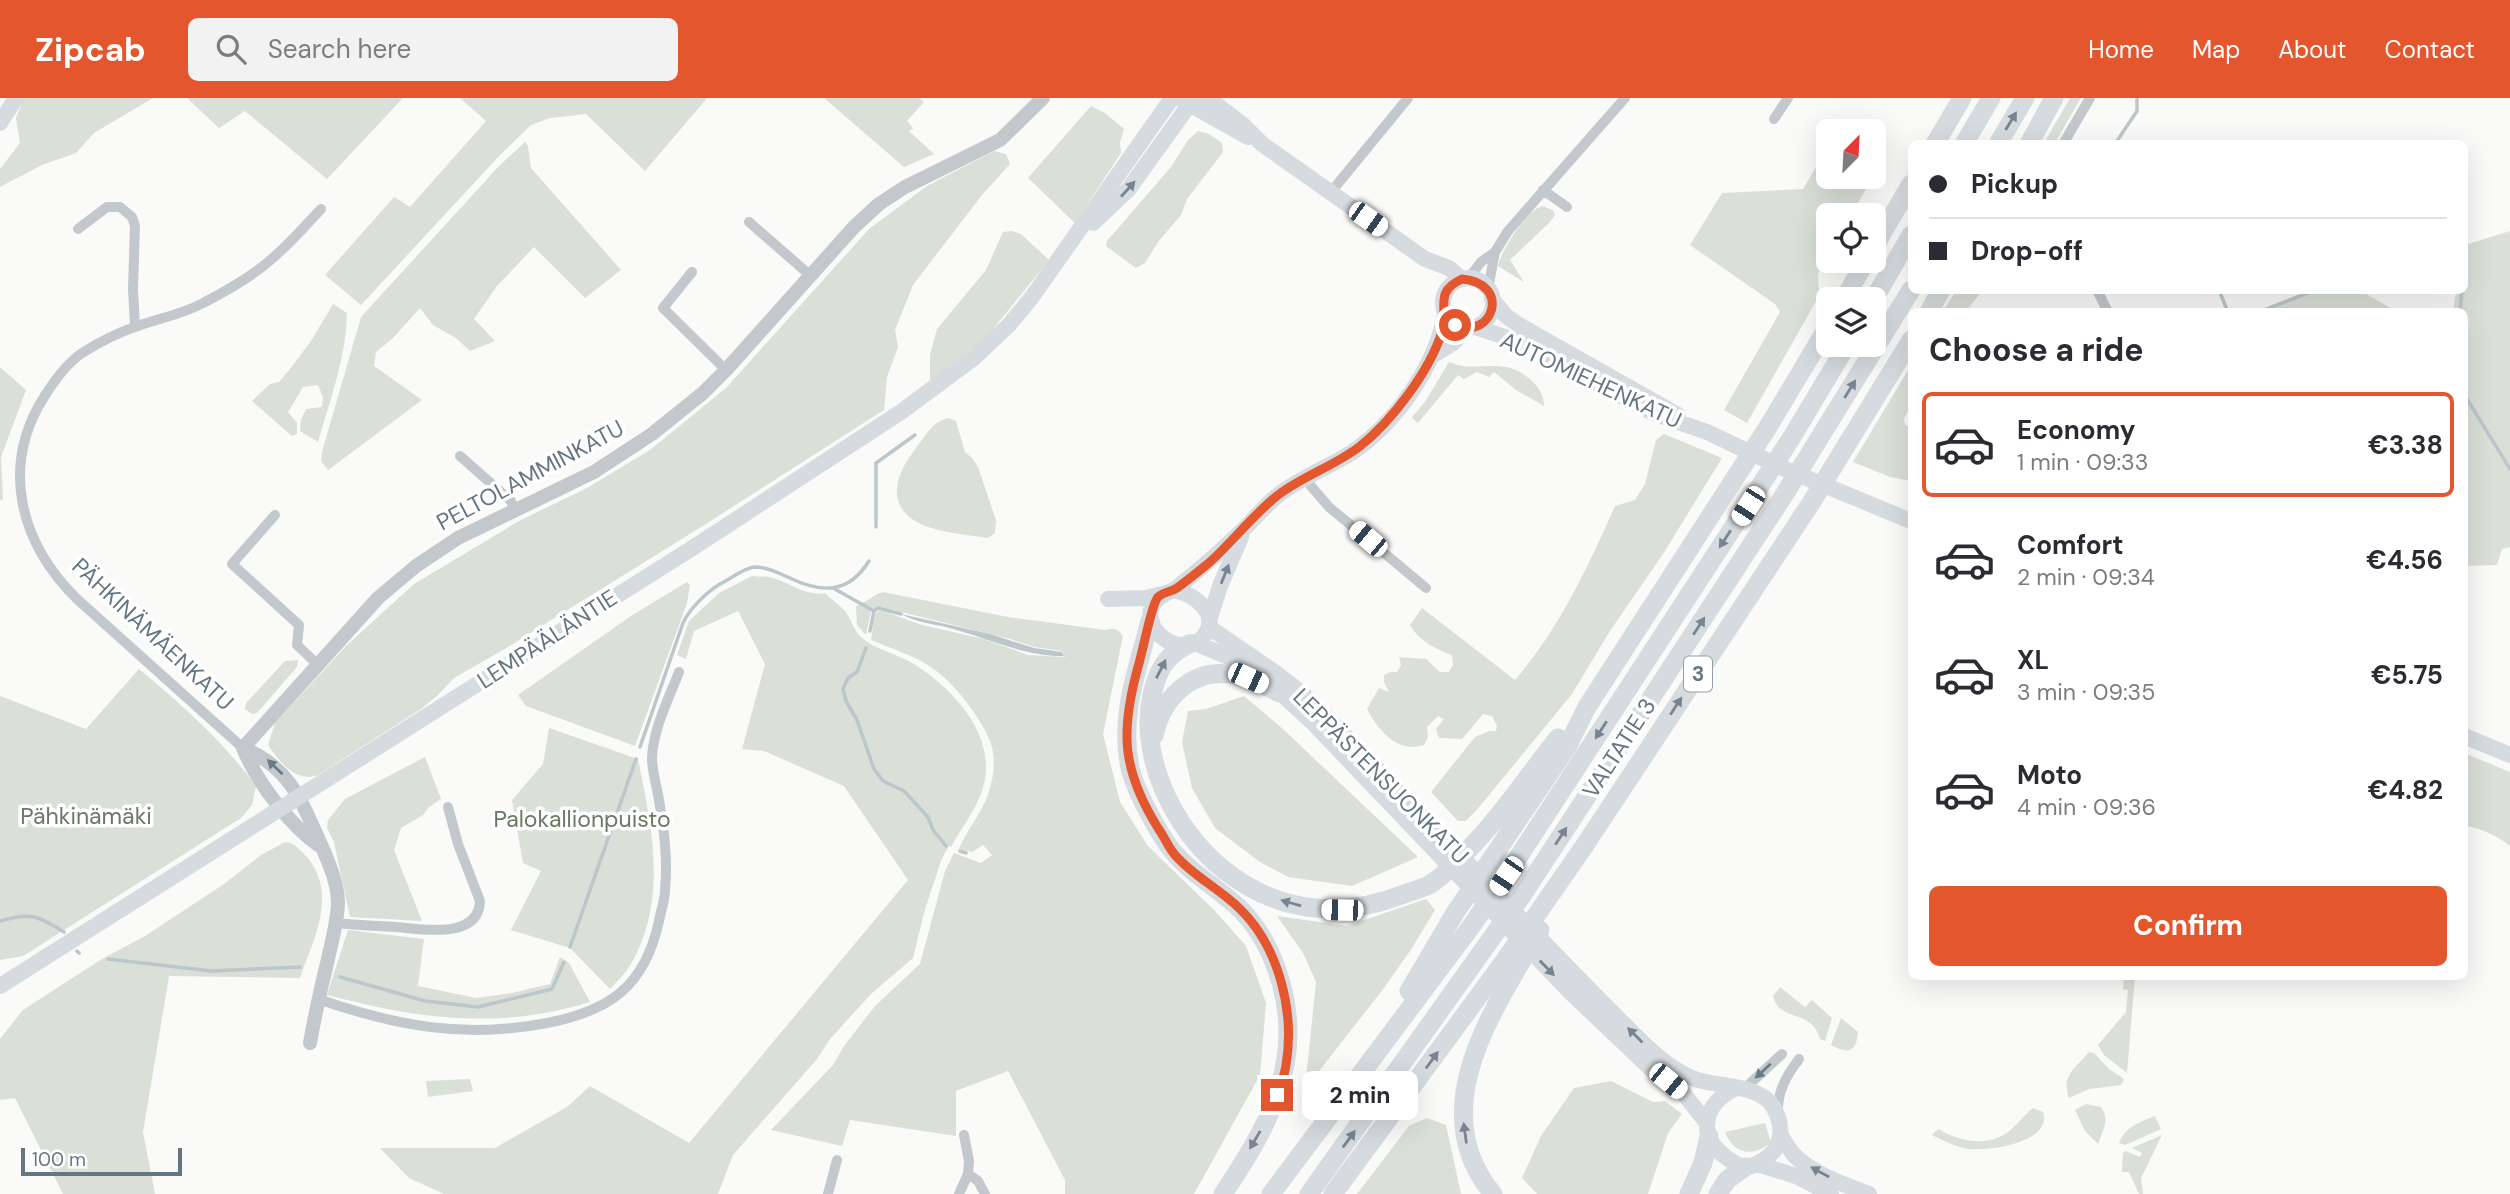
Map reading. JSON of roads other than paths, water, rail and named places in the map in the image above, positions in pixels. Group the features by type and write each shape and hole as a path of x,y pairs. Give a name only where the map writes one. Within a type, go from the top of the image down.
{"highway":[{"path":"1937,140 1962,98"},
{"path":"1966,140 1991,98"},
{"path":"2000,140 2025,98"},
{"path":"2031,140 2054,98"},
{"path":"1886,227 1908,189"},
{"path":"1881,287 1908,240"},
{"name":"VALTATIE 3","path":"1309,1194 1523,894 1786,492 1909,294"},
{"name":"3","path":"1333,1194 1509,968 1584,845 1811,503 1908,345"},
{"path":"1362,1070 1455,913 1567,747 1587,706 1740,473 1816,346"},
{"name":"VALTATIE 3","path":"1270,1194 1506,876 1792,437 1840,357"},
{"path":"1150,620 1128,707 1127,745 1131,771 1138,790 1175,855 1240,908 1259,930 1275,961 1287,1015 1289,1038 1286,1066 1277,1095 1266,1121 1223,1194"},
{"path":"1191,643 1166,659 1157,673 1148,715 1151,747 1164,790 1180,820 1204,851 1224,870 1248,886 1294,905 1319,909 1362,908 1428,885 1445,873 1524,786 1557,740 1587,706"},
{"path":"1151,747 1161,714 1169,700 1181,687 1194,679 1211,674 1228,674 1248,678 1280,692"},
{"path":"1493,1194 1478,1174 1464,1139 1464,1091 1476,1048 1509,968"},
{"path":"1689,1194 1703,1163 1708,1129"},
{"path":"1718,1194 1727,1180 1751,1165"}],"main road":[{"path":"0,123 16,98"},
{"name":"LEMPÄÄLÄNTIE","path":"0,986 695,547 949,378 1009,324 1063,255 1172,98"},
{"path":"1208,98 1242,124 1260,142"},
{"path":"1187,100 1260,142 1425,259 1449,268 1465,279"},
{"name":"LEMPÄÄLÄNTIE","path":"1063,255 1128,190 1187,100"},
{"path":"1150,620 1151,607 1209,563 1277,496 1348,454 1377,431 1404,399 1432,356 1442,332 1445,314 1440,281 1425,259"},
{"path":"1432,356 1481,324 1490,313 1490,294 1475,280 1465,279 1452,284 1443,297"},
{"name":"AUTOMIEHENKATU","path":"1490,294 1506,316 1519,325 1707,432 1785,469 1908,520"},
{"path":"1445,314 1455,325 1472,328"},
{"name":"AUTOMIEHENKATU","path":"1472,328 1511,339 1655,414 1707,432"},
{"name":"AUTOMIEHENKATU","path":"1846,494 1908,507"},
{"path":"1209,624 1201,603 1194,596 1168,592 1146,598 1108,599 1150,620 1161,637 1168,642 1191,643 1205,635 1209,624 1223,578 1244,528"},
{"name":"LEPPÄSTENSUONKATU","path":"1209,624 1315,705 1572,971 1660,1058 1690,1077 1740,1088"},
{"name":"LEPPÄSTENSUONKATU","path":"1191,643 1236,660 1261,675 1280,692 1314,724 1570,992 1642,1061 1683,1093 1708,1129"},
{"path":"2468,738 2510,755"},
{"path":"1751,1165 1771,1155 1781,1136 1773,1105 1765,1097 1740,1088 1716,1100 1708,1129 1715,1147 1724,1156 1751,1165 1796,1176 1831,1194"},
{"path":"1781,1136 1804,1163 1842,1184 1869,1194"}],"street":[{"name":"PELTOLAMMINKATU","path":"243,748 378,598 416,566 458,538 594,472 621,456 675,416 726,370 854,227 879,204 905,187 1000,140 1042,98"},
{"path":"1331,192 1408,98"},
{"path":"1465,279 1495,252 1508,231 1625,98"},
{"path":"1774,119 1788,98"},
{"path":"2065,140 2090,98"},
{"path":"1543,190 1567,207"},
{"path":"78,229 107,207 120,207 132,217 135,226 135,326"},
{"name":"PÄHKINÄMÄENKATU","path":"310,1043 338,901 336,886 318,834 299,796 264,757 243,748 65,587 34,543 22,511 19,457 25,431 36,409 61,374 81,354 135,326 172,317 230,288 274,258 321,209"},
{"path":"749,222 811,276"},
{"path":"1490,294 1495,252"},
{"path":"692,272 663,308 726,370"},
{"path":"460,456 512,501 515,511"},
{"path":"1304,478 1329,507 1426,588"},
{"path":"275,515 232,565 299,625 297,645 318,665"},
{"path":"318,999 365,1015 410,1025 469,1032 498,1031 580,1016 598,1009 631,984 650,952 665,893 666,850 652,759 661,722 679,672"},
{"name":"PÄHKINÄMÄENKATU","path":"243,748 252,770 281,807 300,830 321,847"},
{"path":"335,923 437,930 464,925 475,917 480,909 480,901 458,844 448,807"},
{"path":"1740,1088 1782,1054"},
{"path":"1778,1117 1783,1081 1799,1059"},
{"path":"959,1194 968,1174 969,1161 964,1135"},
{"path":"828,1194 836,1160"},
{"path":"968,1174 978,1181 985,1194"}],"waterway":[{"path":"2118,140 2137,111 2137,98"},
{"path":"2221,294 2226,308"},
{"path":"2269,308 2305,294"},
{"path":"2460,308 2462,294"},
{"path":"2468,401 2510,469"},
{"path":"876,527 876,463 915,435"},
{"path":"640,747 683,623 694,606 710,591 754,567 768,569 813,587 834,588 853,579 869,561"},
{"path":"833,588 874,611 870,631"},
{"path":"874,611 878,608 901,614"},
{"path":"866,648 857,672 848,678 843,689 846,701 857,720 874,769 883,781 904,791 928,817 933,830 946,846"},
{"path":"570,947 636,759"},
{"path":"960,851 966,853"},
{"path":"0,921 33,917 64,932"},
{"path":"108,959 211,971 300,967"},
{"path":"340,977 425,1001 478,1007 552,989 564,962"}],"park label":[{"name":"Pähkinämäki","path":"86,816"},
{"name":"Palokallionpuisto","path":"582,819"}]}
